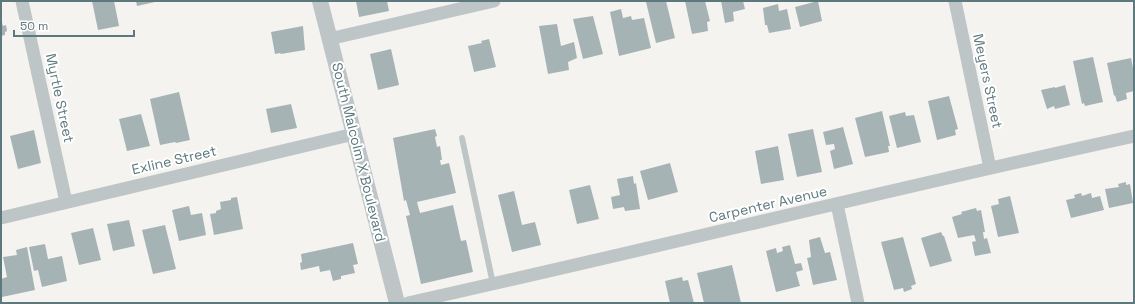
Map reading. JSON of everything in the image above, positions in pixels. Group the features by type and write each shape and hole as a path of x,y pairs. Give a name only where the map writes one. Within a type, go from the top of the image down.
{"street":[{"name":"Myrtle Street","path":"22,1 66,202"},
{"name":"South Malcolm X Boulevard","path":"320,1 397,303"},
{"path":"330,39 494,1"},
{"name":"Meyers Street","path":"955,1 990,168"},
{"name":"Exline Street","path":"1,218 354,134"},
{"name":"Carpenter Avenue","path":"408,303 1134,136"},
{"path":"837,204 858,303"}],"lane":[{"path":"462,138 492,284"}],"building":[{"path":"92,1 114,1 119,26 98,30"},
{"path":"136,1 155,1 155,2 137,6"},
{"path":"356,1 387,1 389,11 359,17"},
{"path":"666,1 675,38 656,43 646,2"},
{"path":"685,1 705,1 710,21 707,22 708,31 692,34"},
{"path":"721,1 743,1 745,9 733,12 734,21 725,23"},
{"path":"818,1 822,21 800,27 795,7"},
{"path":"778,4 779,11 787,9 791,29 769,33 767,25 765,25 763,8"},
{"path":"621,9 623,18 631,16 632,20 644,18 651,48 619,56 610,12"},
{"path":"593,16 603,54 583,59 573,19"},
{"path":"1,19 3,26 6,25 7,31 5,32 5,35 1,36"},
{"path":"557,24 561,46 574,42 577,58 568,62 569,70 548,74 539,26"},
{"path":"303,26 305,50 275,54 271,32"},
{"path":"489,39 496,67 474,72 468,46 482,43 481,41"},
{"path":"391,49 399,85 378,90 370,54"},
{"path":"1093,57 1103,102 1085,106 1084,103 1082,104 1073,61"},
{"path":"1131,58 1134,73 1134,91 1126,93 1127,99 1117,102 1115,95 1114,96 1107,63"},
{"path":"1065,85 1070,105 1055,109 1054,106 1047,109 1041,90"},
{"path":"179,92 190,140 160,145 150,99"},
{"path":"949,96 958,129 955,130 956,135 937,140 928,101"},
{"path":"291,104 297,128 271,133 266,109"},
{"path":"882,111 890,146 888,146 889,152 865,157 855,118"},
{"path":"905,112 906,116 914,115 921,142 897,148 889,116"},
{"path":"141,114 150,146 127,151 119,119"},
{"path":"843,127 853,164 834,169 830,151 835,149 834,144 826,145 823,132"},
{"path":"435,129 437,136 435,137 437,147 440,146 442,160 440,160 441,165 449,163 456,193 417,202 420,213 453,205 461,241 466,240 473,272 421,284 406,216 410,215 406,200 404,201 393,138"},
{"path":"813,129 822,172 797,177 788,134"},
{"path":"34,130 41,163 18,169 10,136"},
{"path":"778,146 784,180 761,184 755,151"},
{"path":"670,163 678,192 648,200 640,171"},
{"path":"633,176 634,184 636,183 640,209 625,211 624,207 613,209 611,197 620,195 617,179"},
{"path":"1126,182 1126,185 1130,184 1133,203 1109,208 1105,189 1119,187 1118,184"},
{"path":"590,185 599,219 577,224 569,190"},
{"path":"514,191 522,225 535,222 541,245 512,252 498,195"},
{"path":"1081,193 1082,196 1091,193 1092,198 1100,196 1104,210 1071,218 1066,200 1075,198 1074,195"},
{"path":"1010,196 1019,233 998,237 991,206 999,204 998,199"},
{"path":"237,197 243,229 214,235 210,214 216,213 216,211 221,209 220,202"},
{"path":"189,206 191,215 202,213 206,235 179,241 172,210"},
{"path":"976,208 977,211 981,210 985,232 983,232 984,239 987,238 991,253 975,256 972,242 976,241 974,235 958,238 952,217 962,214 961,212"},
{"path":"129,220 135,246 113,251 107,224"},
{"path":"165,225 176,269 153,274 142,230"},
{"path":"93,228 101,260 79,265 71,233"},
{"path":"941,232 944,236 952,261 930,267 921,238"},
{"path":"820,237 825,253 830,252 837,280 813,285 807,258 811,257 809,240"},
{"path":"903,237 916,284 911,286 912,289 904,292 903,288 894,290 881,242"},
{"path":"353,243 358,264 353,265 355,273 341,276 341,279 333,281 330,270 320,272 319,266 301,270 301,254"},
{"path":"45,244 48,259 62,256 67,281 42,287 38,270 34,271 29,247"},
{"path":"790,245 795,264 801,263 803,270 796,272 800,286 776,292 766,251 776,248 777,253 783,251 782,247"},
{"path":"27,247 35,290 2,297 1,279 7,277 3,257 17,255 16,250"},
{"path":"732,265 741,303 704,303 697,273"},
{"path":"682,277 683,281 688,280 694,303 670,303 665,281"}]}
